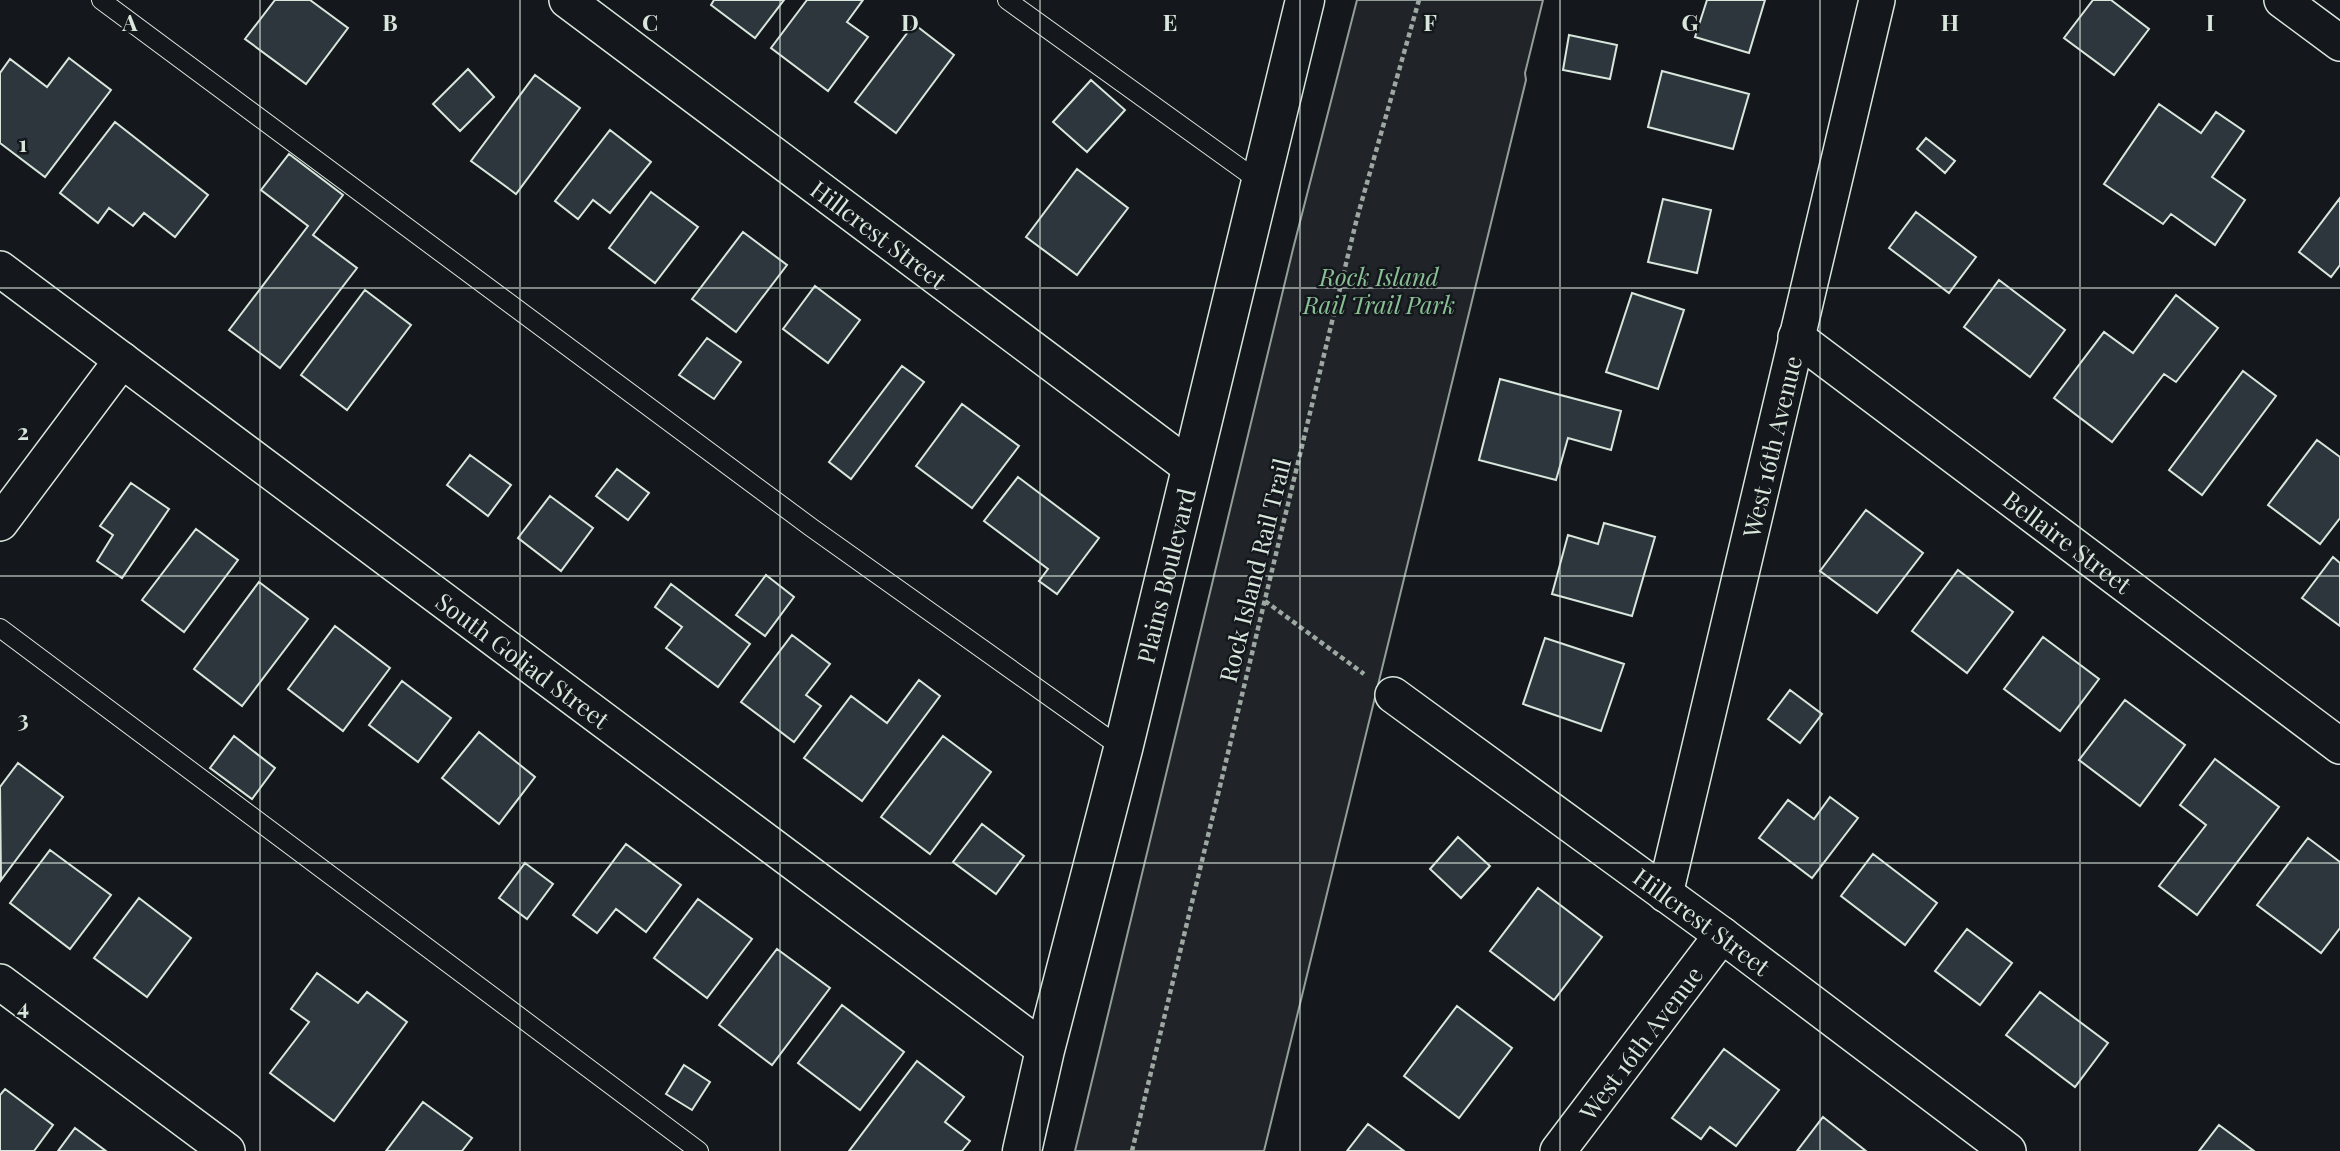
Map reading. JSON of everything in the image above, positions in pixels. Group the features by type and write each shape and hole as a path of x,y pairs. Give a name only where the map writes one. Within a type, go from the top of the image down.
{"main road":[{"name":"Plains Boulevard","path":"1022,1151 1305,0"}],"street":[{"name":"Hillcrest Street","path":"567,0 1190,467"},
{"name":"West 16th Avenue","path":"1665,894 1877,0"},
{"path":"2281,0 2340,43"},
{"name":"South Goliad Street","path":"0,269 1045,1050"},
{"name":"Bellaire Street","path":"1796,337 2340,746"},
{"path":"0,523 122,360"},
{"name":"Hillcrest Street","path":"1392,695 1722,934 2008,1151"},
{"name":"West 16th Avenue","path":"1559,1151 1722,934"},
{"path":"0,982 227,1151"}],"lane":[{"path":"102,0 812,528 1122,749"},
{"path":"1007,0 1260,182"},
{"path":"0,628 699,1151"}],"path":[{"name":"Rock Island Rail Trail","path":"1132,1151 1357,218 1419,0"},
{"path":"1265,601 1392,695"}],"green space":[{"name":"Rock Island Rail Trail Park","path":"1357,0 1543,0 1525,73 1526,80 1264,1151 1075,1151 1293,249"}],"building":[{"path":"275,0 310,0 348,28 306,84 245,39"},
{"path":"714,0 784,0 755,38 711,5"},
{"path":"807,0 863,0 847,22 868,37 828,91 771,48"},
{"path":"1707,0 1765,0 1749,53 1695,37"},
{"path":"2093,0 2111,0 2149,29 2114,75 2064,38"},
{"path":"914,24 954,55 896,133 855,102"},
{"path":"1569,35 1617,45 1610,79 1563,70"},
{"path":"69,58 111,90 45,177 0,143 0,73 10,59 47,87"},
{"path":"468,69 494,97 460,131 433,104"},
{"path":"1662,71 1749,94 1733,149 1648,127"},
{"path":"535,75 580,108 516,194 471,161"},
{"path":"1091,80 1125,110 1087,152 1053,122"},
{"path":"2159,104 2201,133 2216,112 2244,131 2212,177 2245,200 2215,245 2171,214 2163,224 2104,184"},
{"path":"115,122 208,195 175,237 144,213 133,226 109,208 98,223 60,193"},
{"path":"610,130 651,162 610,213 593,200 578,219 555,201"},
{"path":"1926,138 1955,161 1945,173 1917,149"},
{"path":"289,154 343,195 313,235 357,268 280,368 229,330 308,226 261,190"},
{"path":"1077,169 1128,208 1077,275 1026,237"},
{"path":"651,192 698,227 655,283 609,248"},
{"path":"2340,198 2340,265 2331,277 2299,252"},
{"path":"1663,199 1711,210 1697,273 1648,262"},
{"path":"1916,212 1976,257 1949,293 1889,248"},
{"path":"743,232 787,265 736,332 692,299"},
{"path":"1999,280 2065,330 2030,377 1964,327"},
{"path":"815,286 860,320 828,363 783,329"},
{"path":"365,290 411,325 347,410 301,375"},
{"path":"1632,293 1684,310 1658,389 1606,372"},
{"path":"2176,295 2218,328 2176,382 2164,374 2112,442 2054,398 2104,332 2133,353"},
{"path":"707,338 741,362 714,399 679,375"},
{"path":"902,366 924,382 851,479 829,462"},
{"path":"2243,371 2276,396 2202,495 2169,470"},
{"path":"1500,379 1621,411 1611,450 1568,438 1556,480 1479,460"},
{"path":"962,404 1019,446 972,508 916,466"},
{"path":"2317,440 2340,457 2340,518 2320,544 2268,505"},
{"path":"470,455 511,485 488,516 447,485"},
{"path":"617,469 649,493 628,520 596,496"},
{"path":"1018,477 1099,538 1057,594 1039,581 1048,569 984,521"},
{"path":"131,483 169,509 122,578 97,561 113,535 100,526"},
{"path":"550,496 593,528 561,571 518,538"},
{"path":"1866,510 1923,553 1877,613 1820,571"},
{"path":"1604,523 1655,537 1632,616 1552,594 1568,535 1598,544"},
{"path":"196,529 238,560 184,632 142,600"},
{"path":"2333,557 2340,563 2340,626 2302,598"},
{"path":"1958,570 2013,612 1967,673 1912,631"},
{"path":"766,575 794,597 765,636 736,615"},
{"path":"259,582 308,619 242,706 194,669"},
{"path":"671,584 750,644 718,687 666,648 682,627 655,607"},
{"path":"335,626 390,668 343,731 288,689"},
{"path":"792,635 830,664 806,695 821,706 794,742 741,702"},
{"path":"2043,637 2099,679 2060,731 2004,689"},
{"path":"1545,638 1624,664 1601,731 1523,704"},
{"path":"919,680 940,696 862,801 804,758 851,696 887,723"},
{"path":"402,681 451,718 418,762 369,725"},
{"path":"1790,690 1822,714 1800,743 1768,719"},
{"path":"2125,700 2185,745 2140,806 2079,760"},
{"path":"479,732 535,777 499,824 442,778"},
{"path":"234,736 275,768 252,799 210,768"},
{"path":"943,736 991,772 930,854 881,817"},
{"path":"2215,759 2279,807 2197,915 2159,886 2206,825 2180,805"},
{"path":"18,763 63,797 1,880 0,787"},
{"path":"1830,797 1858,818 1812,878 1759,838 1788,800 1814,819"},
{"path":"982,824 1024,856 996,894 953,862"},
{"path":"1458,837 1490,866 1461,898 1430,869"},
{"path":"2308,838 2340,862 2340,928 2321,953 2257,905"},
{"path":"626,844 681,885 646,932 616,909 597,933 573,915"},
{"path":"50,850 111,895 70,949 10,903"},
{"path":"1873,854 1937,903 1905,945 1841,896"},
{"path":"525,863 553,884 527,919 499,898"},
{"path":"1538,888 1602,937 1554,1000 1490,951"},
{"path":"139,898 191,938 147,997 94,958"},
{"path":"698,899 752,939 707,998 654,958"},
{"path":"1967,929 2012,963 1980,1005 1935,971"},
{"path":"777,949 830,988 772,1065 719,1025"},
{"path":"317,973 358,1003 367,992 407,1022 334,1121 270,1073 309,1022 291,1009"},
{"path":"2040,992 2108,1043 2075,1087 2006,1035"},
{"path":"842,1005 904,1052 860,1110 798,1063"},
{"path":"1457,1006 1512,1048 1459,1118 1404,1076"},
{"path":"1724,1049 1779,1090 1736,1146 1710,1127 1701,1139 1672,1118"},
{"path":"917,1061 964,1097 945,1122 970,1141 962,1151 849,1151"},
{"path":"684,1065 710,1082 692,1110 666,1094"},
{"path":"5,1089 53,1125 34,1151 0,1151 0,1095"},
{"path":"423,1102 472,1138 462,1151 386,1151"},
{"path":"1823,1117 1866,1151 1797,1151"},
{"path":"1368,1124 1404,1151 1347,1151"},
{"path":"2219,1125 2254,1151 2199,1151"},
{"path":"75,1128 106,1151 58,1151"}]}
